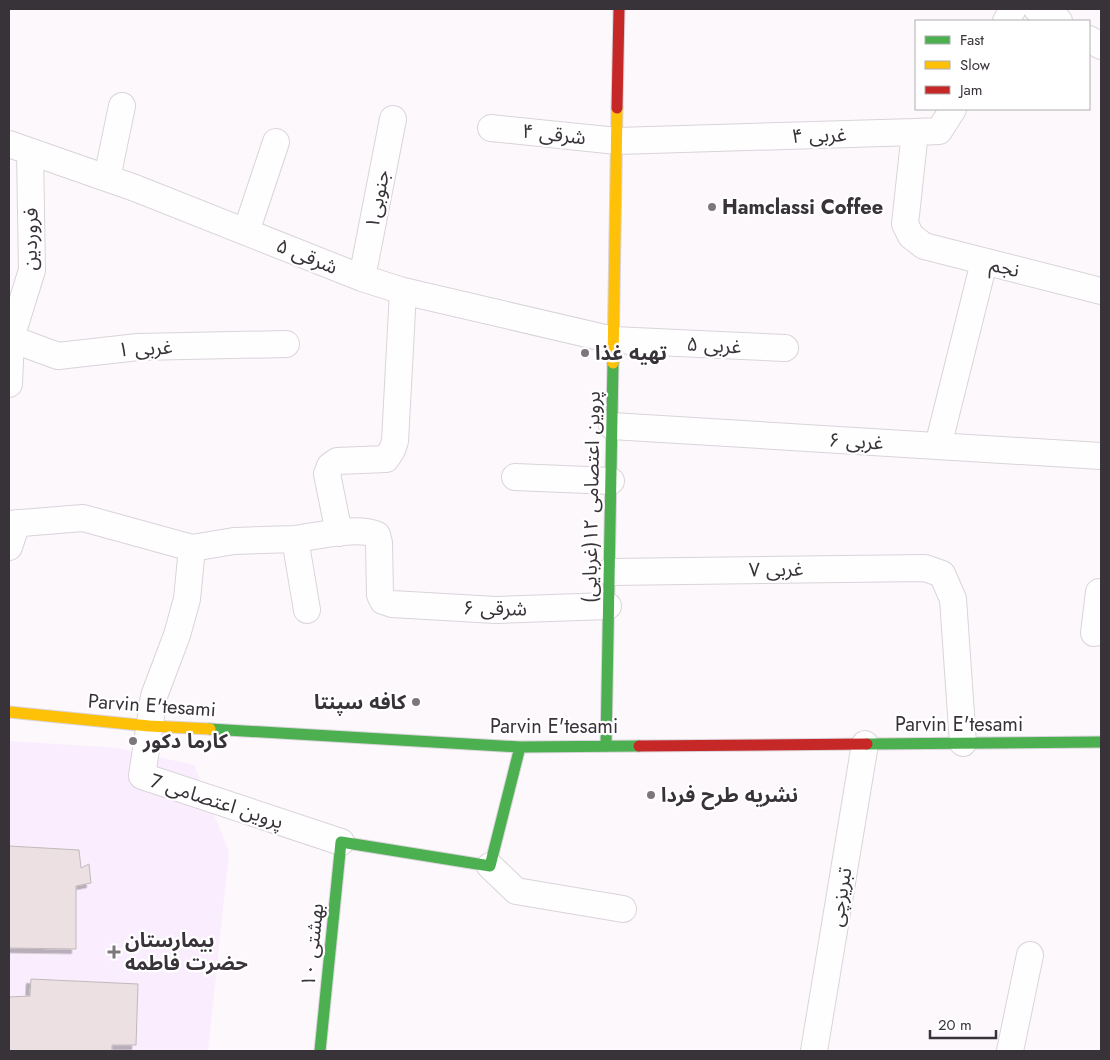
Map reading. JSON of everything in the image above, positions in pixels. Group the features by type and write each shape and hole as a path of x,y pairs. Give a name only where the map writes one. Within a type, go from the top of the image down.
{"street":[{"name":"پروین اعتصامی ۱۲(غربایی)","path":"606,745 619,9"},
{"path":"1007,20 1013,9"},
{"path":"1037,9 1057,20"},
{"path":"1090,40 1101,46"},
{"path":"107,178 122,106"},
{"name":"غربی ۴","path":"617,141 939,131 952,110"},
{"name":"جنوبی۱","path":"362,278 393,119"},
{"name":"شرقی ۴","path":"491,128 617,141"},
{"name":"نجم","path":"915,132 905,224 911,236 924,246 1101,291"},
{"path":"246,232 276,142"},
{"name":"شرقی ۵","path":"19,148 107,178 362,278 403,291 613,340"},
{"name":"فروردین","path":"9,384 10,338 32,270 19,148"},
{"path":"938,446 984,262"},
{"path":"12,531 83,518 192,548 234,541 295,539 339,532 327,474 330,466 337,461 386,459 392,450 403,291"},
{"name":"غربی ۱","path":"10,338 58,356 138,347 286,344"},
{"name":"غربی ۵","path":"613,340 785,348"},
{"name":"غربی ۶","path":"612,426 1101,456"},
{"path":"514,477 611,481"},
{"name":"شرقی ۶","path":"339,532 370,532 377,535 379,543 380,595 383,601 392,604 496,610 608,606"},
{"path":"295,539 307,610"},
{"path":"149,726 154,696 177,635 187,599 192,548"},
{"name":"غربی ۷","path":"609,572 925,568 942,574 953,599 963,743"},
{"path":"1099,592 1094,632 1101,632"},
{"name":"Parvin E'tesami","path":"9,712 149,726 520,747 1101,742"},
{"name":"پروین اعتصامی 7","path":"149,726 142,776 341,842"},
{"name":"تبریزچی","path":"814,1051 865,744"},
{"path":"490,866 520,747"},
{"path":"341,842 490,866 516,892 623,909"},
{"name":"بهشتی ۱۰","path":"320,1051 341,842"},
{"path":"1010,1051 1030,954"}],"shaded area":[{"name":"بیمارستان حضرت فاطمه","path":"9,741 118,748 194,765 229,852 208,1051 9,1051"}],"building":[{"path":"9,846 79,850 81,868 89,864 91,883 76,886 76,949 9,948"},
{"path":"31,979 138,984 136,1045 112,1045 112,1051 9,1051 9,997 30,996"}],"traffic: fast":[{"path":"606,745 613,363"},
{"path":"210,729 520,747 639,746"},
{"path":"867,744 1101,742"},
{"path":"320,1051 341,842 490,866 520,747"}],"traffic: slow":[{"path":"613,363 617,108"},
{"path":"9,712 149,726 210,729"}],"traffic: jam":[{"path":"617,108 619,9"},
{"path":"639,746 867,744"}],"place":[{"name":"Hamclassi Coffee","path":"712,207"},
{"name":"تهیه غذا","path":"585,353"},
{"name":"کافه سپنتا","path":"416,702"},
{"name":"کارما دکور","path":"133,741"},
{"name":"نشریه طرح فردا","path":"651,795"},
{"name":"بیمارستان حضرت فاطمه","path":"114,952"}]}
